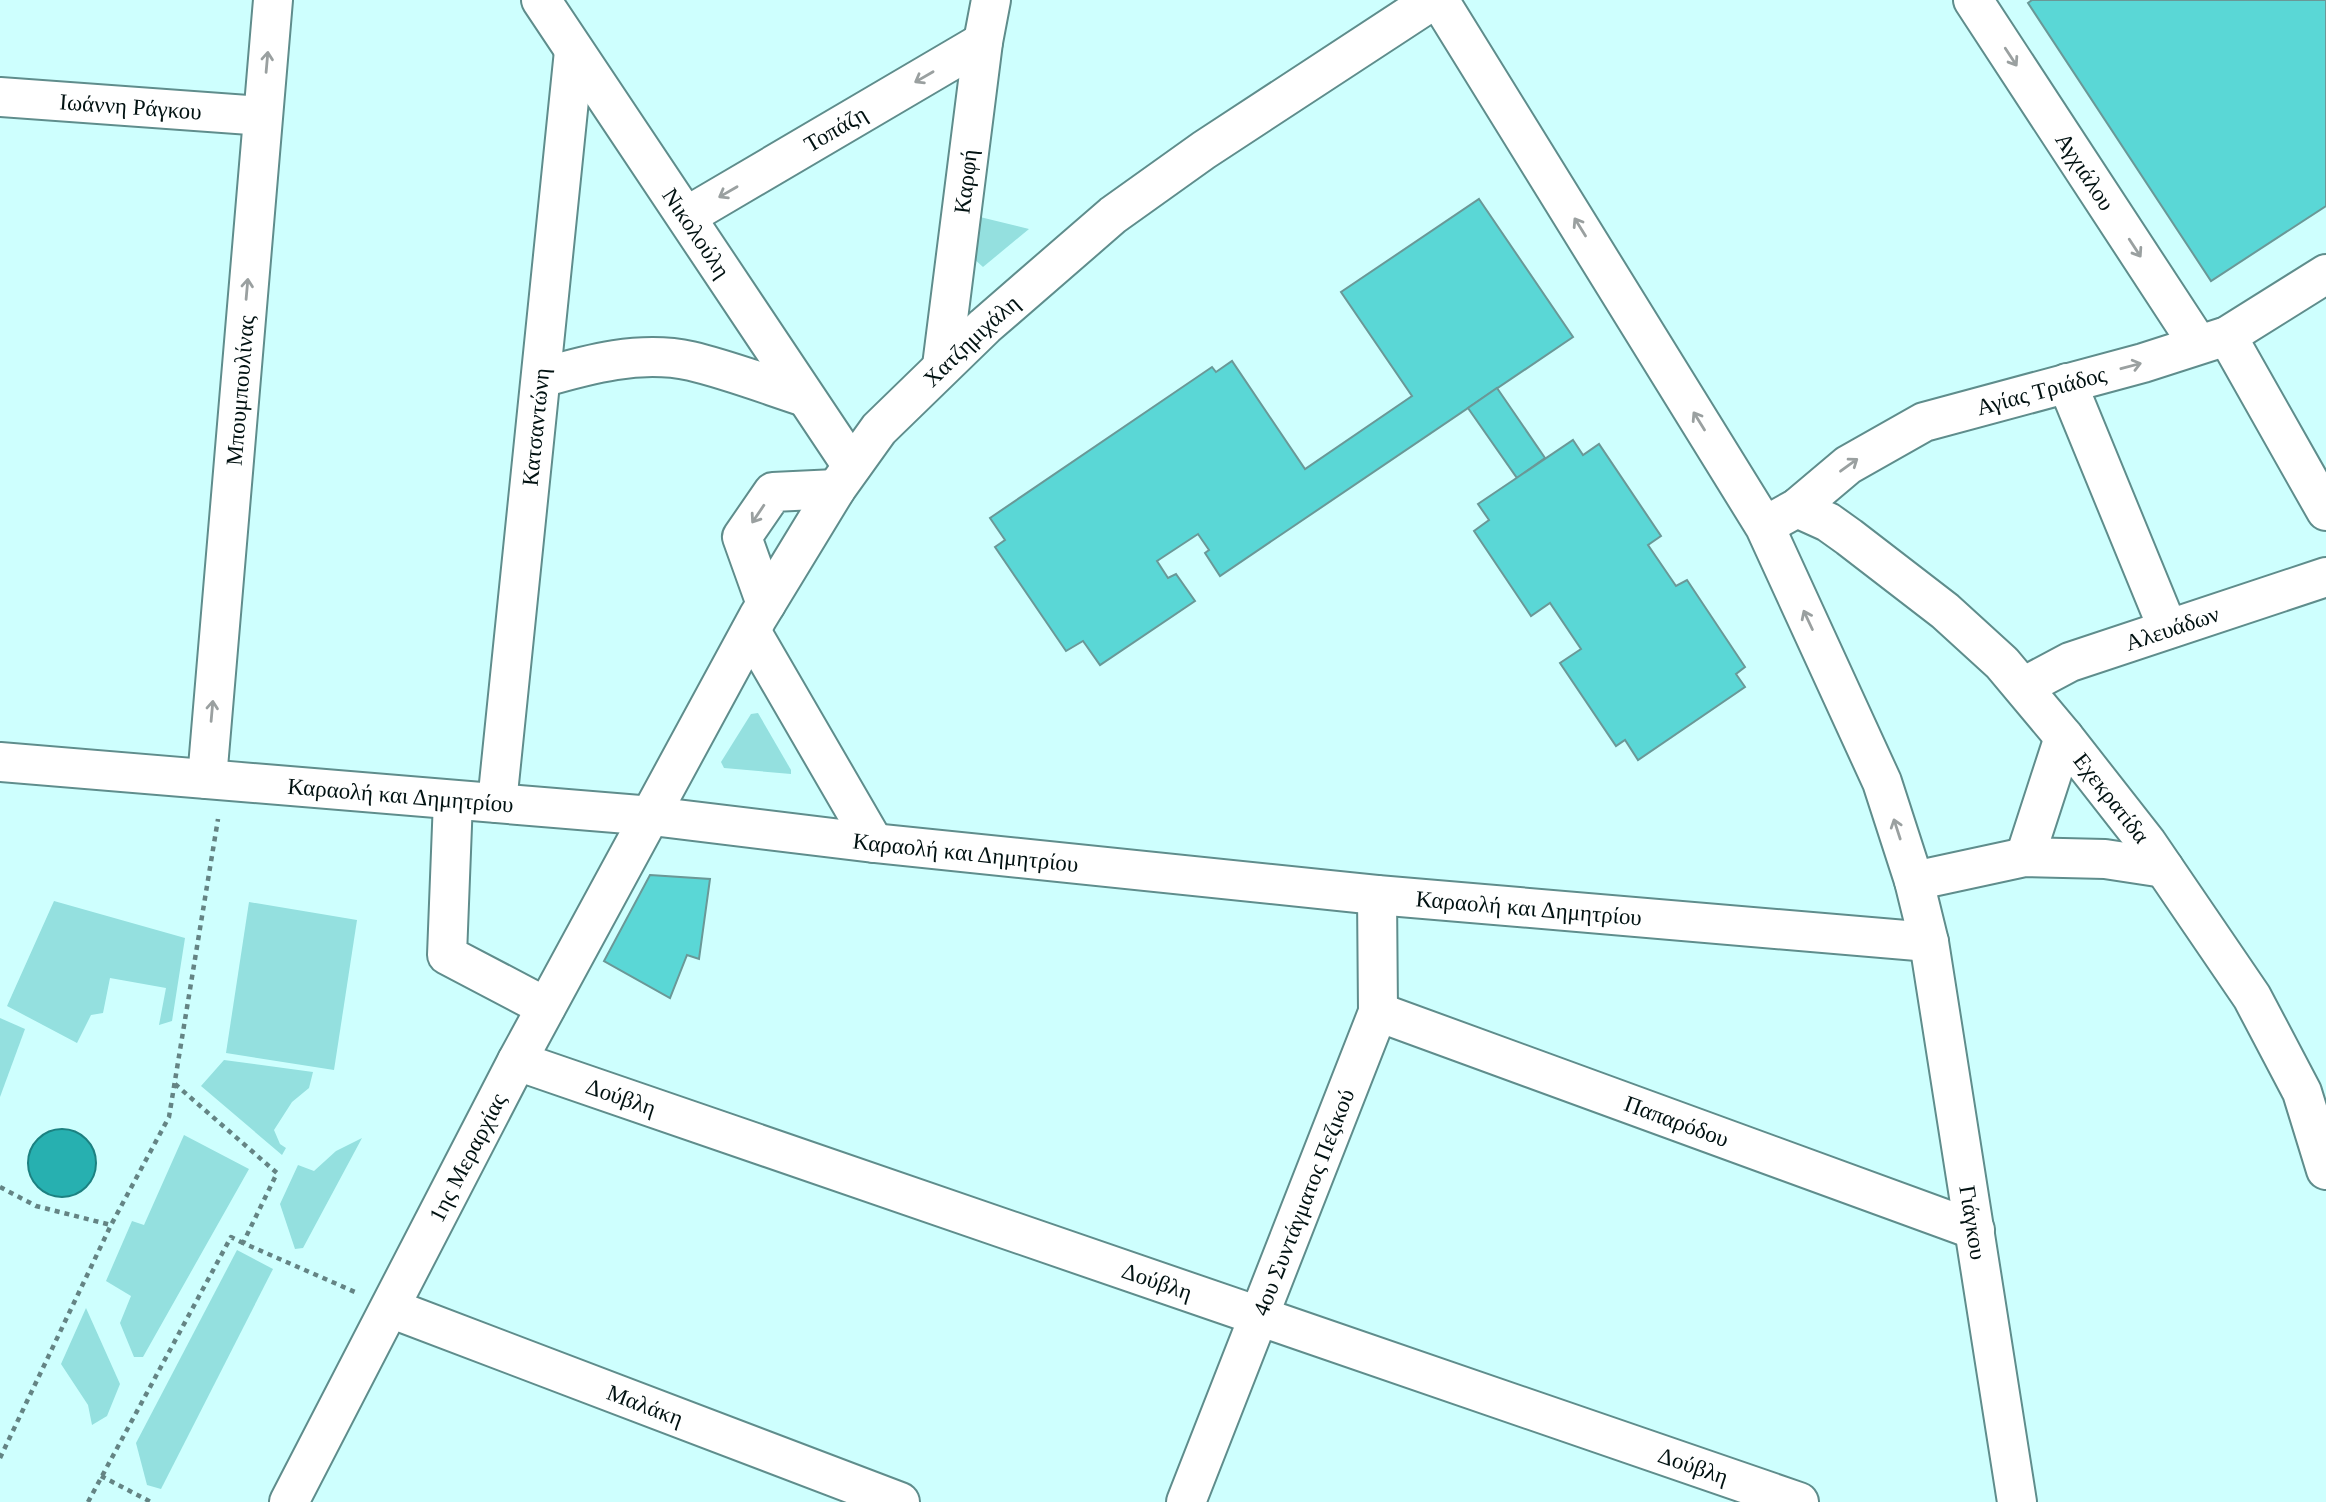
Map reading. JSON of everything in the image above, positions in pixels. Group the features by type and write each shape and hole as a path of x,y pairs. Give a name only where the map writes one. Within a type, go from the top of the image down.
{"street":[{"name":"Μπουμπουλίνας","path":"216,779 262,116 273,0"},
{"name":"Νικολούλη","path":"541,0 805,397 844,477"},
{"name":"Καρφή","path":"942,366 983,42 991,0"},
{"name":"Χατζημιχάλη","path":"652,816 759,617 844,477 887,419 1028,288 1138,196 1433,0"},
{"name":"Γιάγκου","path":"1439,0 1781,517 1882,782 1914,881 1929,942 2017,1502"},
{"name":"Αγχιάλου","path":"1973,0 2213,340 2326,511"},
{"name":"Τοπάζη","path":"687,216 983,42"},
{"name":"Κατσαντώνη","path":"497,803 574,51"},
{"name":"Ιωάννη Ράγκου","path":"0,97 262,116"},
{"name":"Αγίας Τριάδος","path":"1781,517 1848,465 1924,422 2213,340 2326,274"},
{"path":"541,378 595,363 642,357 690,361 805,397"},
{"path":"2067,383 2168,629"},
{"path":"844,477 773,492 742,537 759,617 874,843"},
{"name":"Εχεκρατίδα","path":"1781,517 1828,522 1902,576 1974,637 2023,687 2164,867 2274,1034 2302,1092 2326,1170"},
{"name":"Αλευάδων","path":"2023,687 2070,662 2326,577"},
{"path":"2025,857 2064,737"},
{"name":"Καραολή και Δημητρίου","path":"0,762 652,816 874,843 1377,895 1929,942"},
{"path":"453,800 446,955 545,1007"},
{"name":"1ης Μεραρχίας","path":"289,1502 545,1007 652,816"},
{"path":"1914,881 2025,857 2105,859 2164,867"},
{"name":"4ου Συντάγματος Πεζικού","path":"1186,1502 1378,1012 1377,895"},
{"name":"Παπαρόδου","path":"1378,1012 1975,1230"},
{"name":"Δούβλη","path":"517,1061 1799,1502"},
{"name":"Μαλάκη","path":"390,1308 900,1502"}],"path":[{"path":"0,1458 111,1225 169,1117 216,779"},
{"path":"174,1083 277,1173 243,1243"},
{"path":"0,1187 36,1206 111,1225"},
{"path":"88,1502 231,1237 390,1308"},
{"path":"102,1476 151,1502"}],"shaded area":[{"path":"980,217 1029,229 983,267 973,258"},
{"path":"758,713 791,774 724,768 721,762 751,714"},
{"path":"54,901 185,938 172,1021 159,1025 166,988 110,978 103,1013 91,1015 77,1043 7,1006"},
{"path":"249,902 357,920 334,1070 226,1053"},
{"path":"0,1018 25,1029 0,1097"},
{"path":"224,1060 313,1072 309,1088 292,1102 274,1130 280,1144 286,1148 282,1155 201,1086"},
{"path":"62,1129 75,1132 86,1139 93,1150 96,1163 93,1176 86,1187 75,1194 62,1197 49,1194 38,1187 31,1176 28,1163 31,1150 38,1139 49,1132"},
{"path":"184,1135 249,1169 143,1357 134,1357 120,1323 131,1296 106,1281 132,1221 144,1225"},
{"path":"362,1138 303,1248 295,1249 280,1204 298,1165 314,1171 336,1151"},
{"path":"237,1250 273,1269 161,1489 147,1485 136,1443"},
{"path":"86,1308 120,1384 107,1416 92,1425 88,1405 61,1364"}],"building":[{"path":"2032,0 2326,0 2326,206 2211,281 2028,3"},
{"path":"1479,199 1573,337 1220,576 1205,553 1209,550 1198,534 1157,561 1168,578 1176,574 1195,601 1100,665 1083,641 1066,651 995,547 1005,540 990,518 1212,367 1216,372 1232,361 1305,469 1412,396 1341,292"},
{"path":"1497,388 1545,458 1517,478 1468,408"},
{"path":"1573,440 1583,455 1599,444 1661,536 1648,545 1676,586 1687,580 1745,667 1736,674 1745,687 1638,760 1625,740 1616,746 1560,663 1581,649 1550,603 1531,616 1474,531 1489,520 1478,504"},
{"path":"650,875 710,879 699,959 687,955 670,998 604,961"}]}
